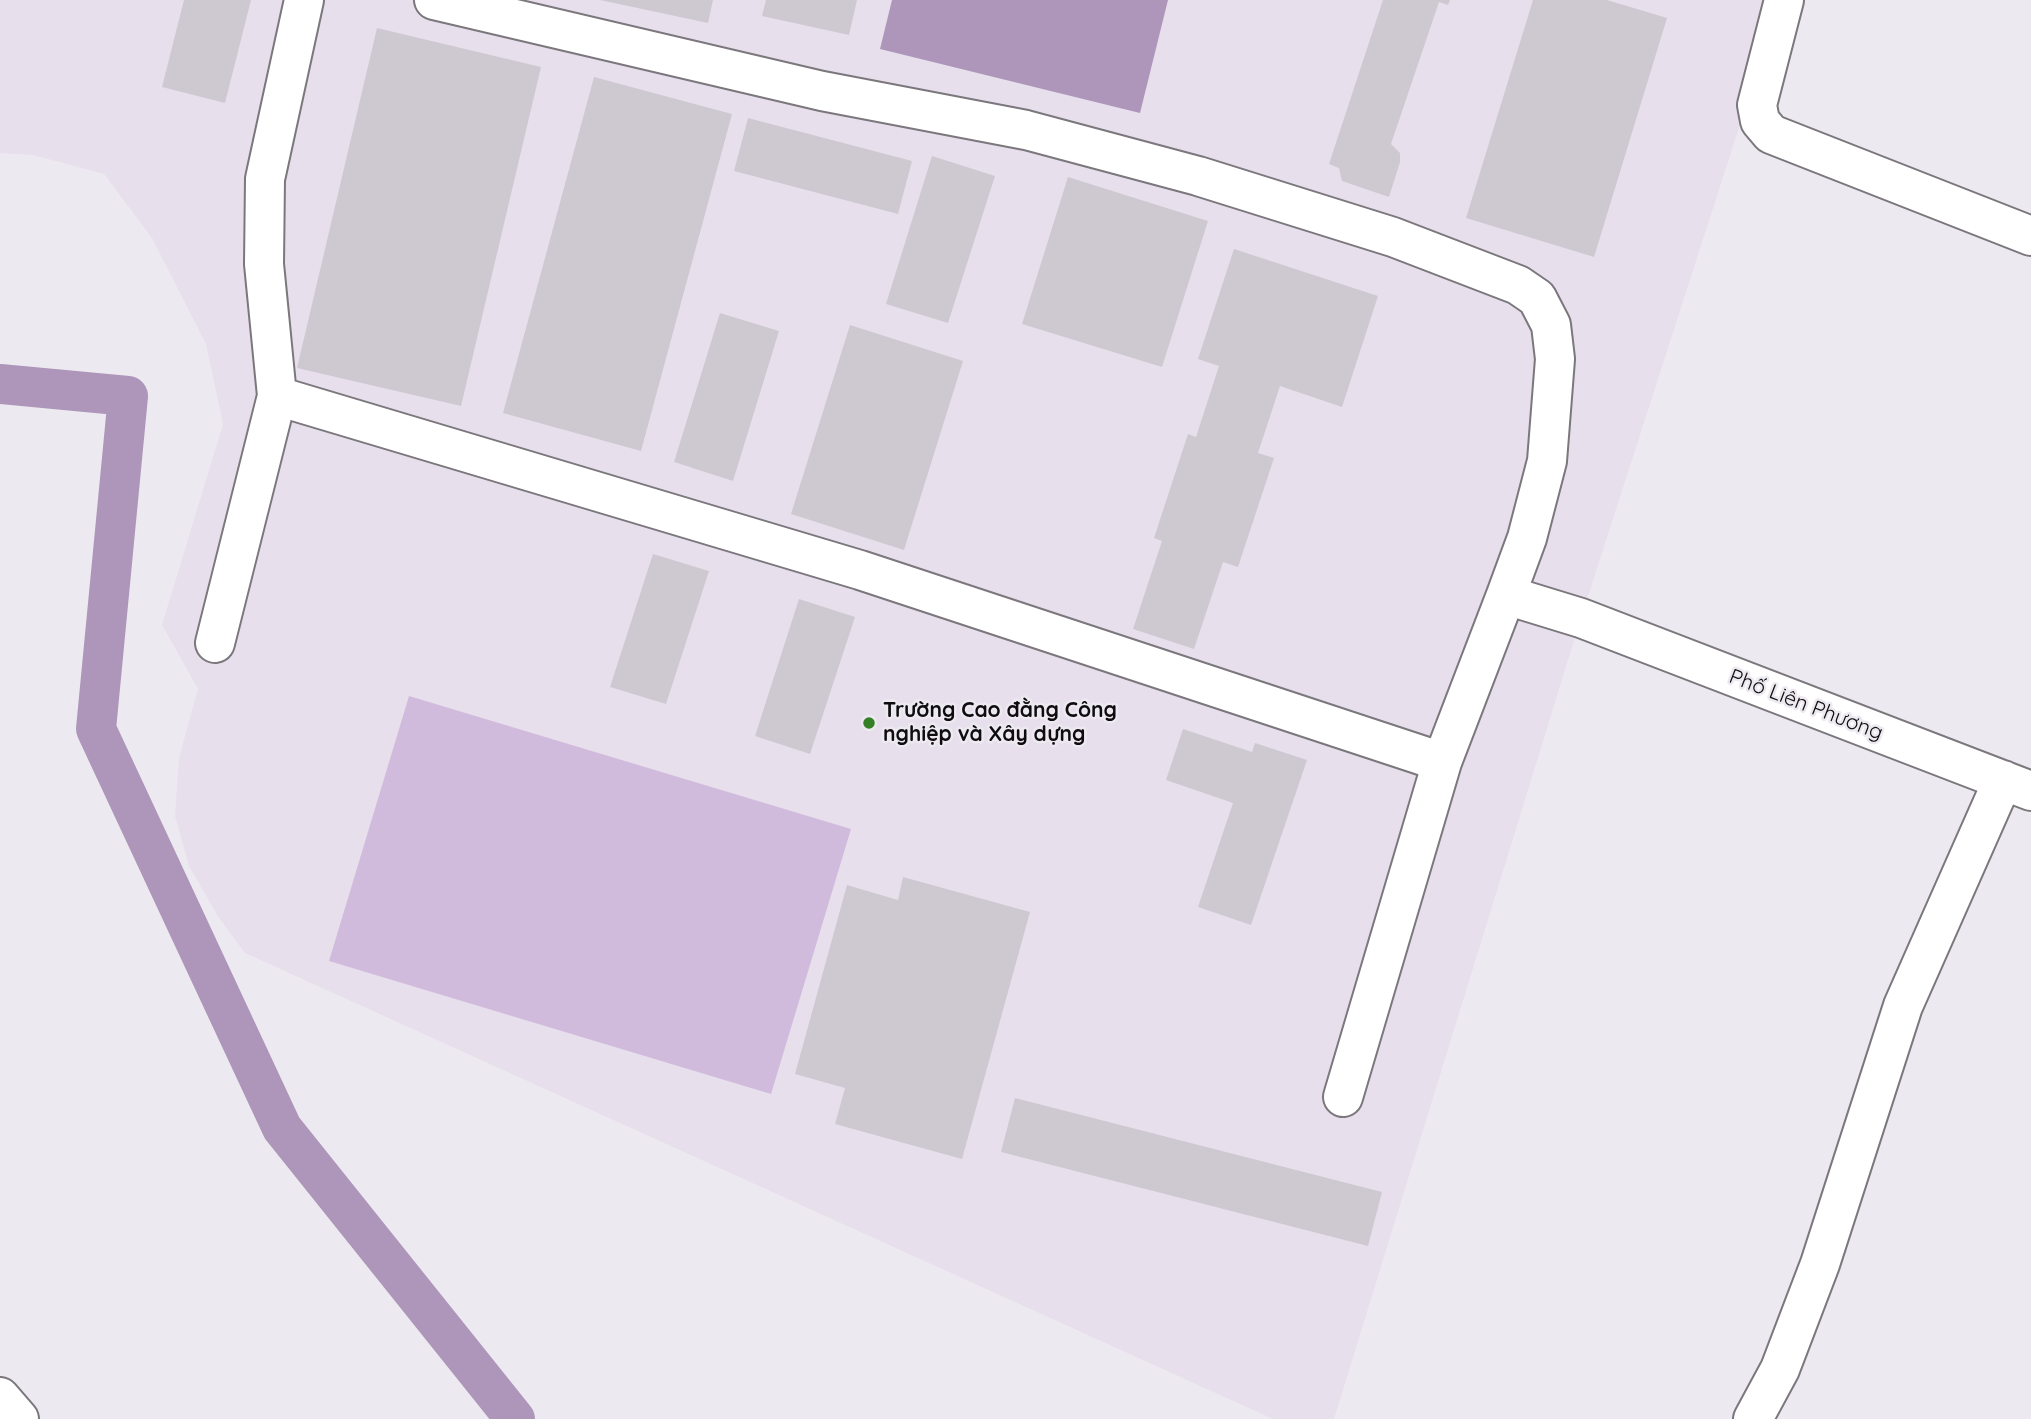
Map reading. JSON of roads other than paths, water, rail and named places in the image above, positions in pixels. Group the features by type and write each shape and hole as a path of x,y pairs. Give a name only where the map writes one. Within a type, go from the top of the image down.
{"street":[{"path":"215,643 277,396 264,264 265,179 304,0"},
{"path":"434,0 809,88 1053,137 1198,176 1380,233 1518,285 1537,298 1551,325 1555,359 1547,461 1527,538 1442,762 1343,1097"},
{"path":"1784,0 1757,105 1760,121 1771,134 2031,236"},
{"path":"277,396 860,570 1442,762"},
{"name":"Phố Liên Phương","path":"1506,595 1581,618 2017,786"},
{"path":"1753,1419 1780,1369 1820,1264 1903,1006 2017,786"},
{"path":"0,1397 19,1419"}],"waterway":[{"path":"0,384 128,396 96,729 282,1128 515,1419"}],"place":[{"name":"Trường Cao đằng Công nghiệp và Xây dựng","path":"869,723"}]}
